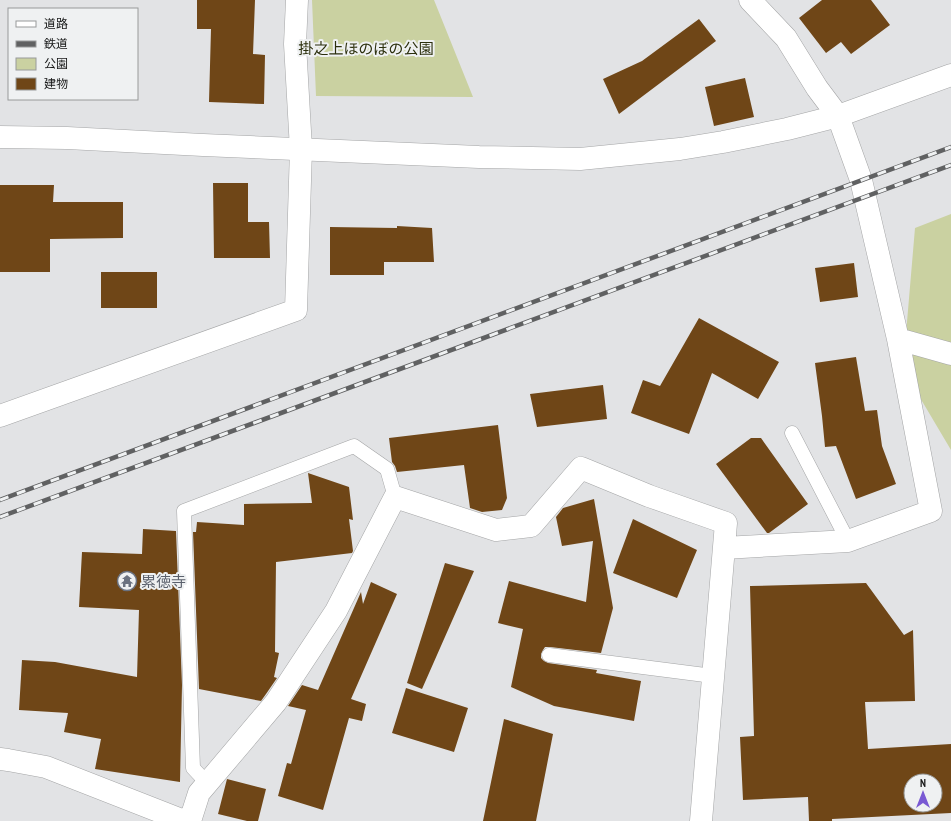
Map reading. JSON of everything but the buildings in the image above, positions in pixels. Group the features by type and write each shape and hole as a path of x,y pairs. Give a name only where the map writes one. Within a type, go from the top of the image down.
{"street":[{"path":"0,416 296,310 301,149 295,44 297,0"},
{"path":"724,548 848,541 931,511 898,340 861,180 838,116 817,88 786,38 750,0"},
{"path":"0,137 67,138 479,157 580,159 680,149 787,129 838,116 951,75"},
{"path":"898,340 951,354"},
{"path":"190,821 199,793 276,702 336,611 395,497 496,530 531,526 581,468 649,496 726,523 701,821"},
{"path":"0,759 46,767 184,821"}],"lane":[{"path":"792,433 848,541"},
{"path":"208,783 193,768 184,511 354,446 387,469 395,497"},
{"path":"549,655 713,676"}],"green space":[{"name":"掛之上ほのぼの公園","path":"312,0 434,0 473,97 316,96"},
{"path":"951,214 951,450 903,369 915,228"}],"railway":[{"path":"0,500 951,147"},
{"path":"0,517 951,165"}],"place":[{"name":"累徳寺","path":"127,581"}]}
